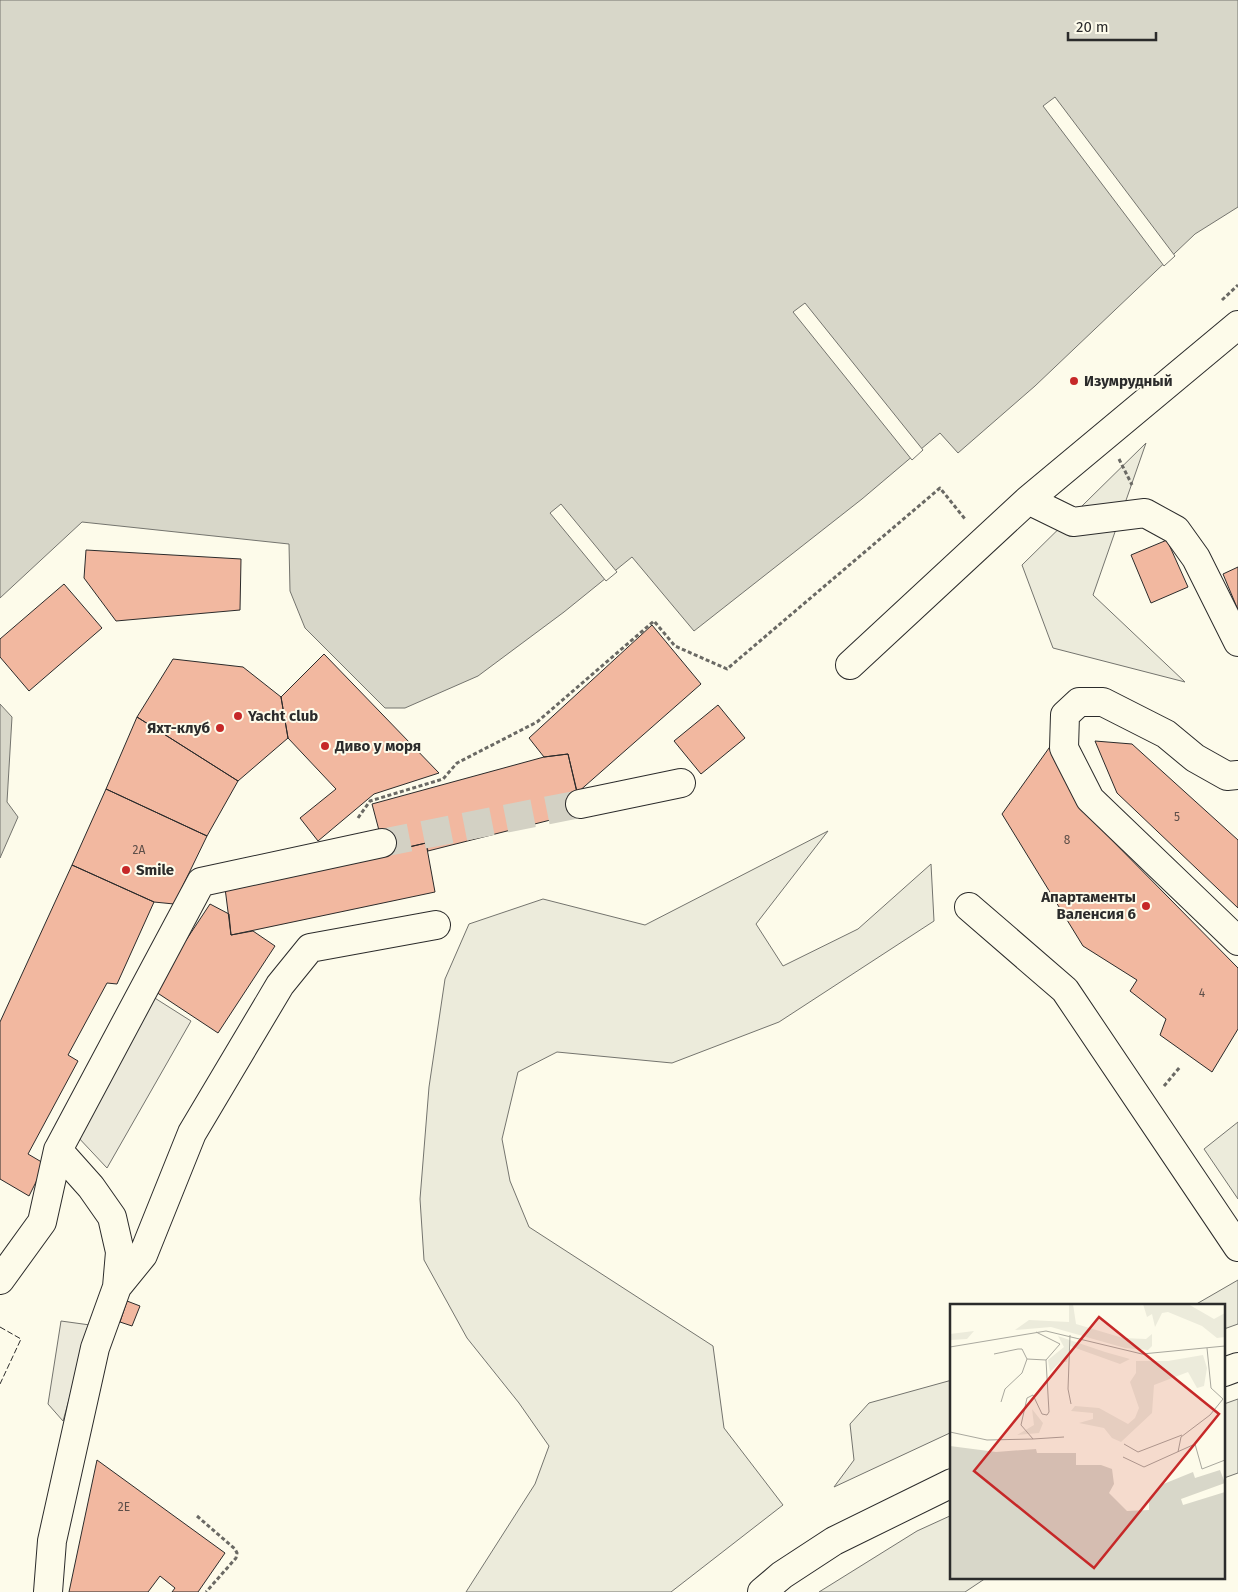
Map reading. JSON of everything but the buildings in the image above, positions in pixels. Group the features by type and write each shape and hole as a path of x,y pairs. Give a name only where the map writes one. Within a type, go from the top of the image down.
{"main road":[{"path":"850,665 1028,500 1238,325"},
{"path":"1028,500 1073,522 1146,513 1176,530 1196,558 1238,642"},
{"path":"1238,775 1227,776 1196,758 1166,734 1103,702 1079,702 1064,715 1064,748 1090,799 1238,941"},
{"path":"580,804 681,783"},
{"path":"0,1280 42,1222 58,1150 201,882 382,843"},
{"path":"969,907 1066,990 1238,1247"},
{"path":"117,1287 143,1256 192,1133 280,985 310,948 436,925"},
{"path":"48,1592 52,1541 95,1348 117,1287 120,1252 112,1217 90,1187 58,1150"},
{"path":"1226,1371 1238,1367"},
{"path":"762,1592 782,1575 834,1541 950,1484"}],"path":[{"path":"1106,434 1146,513"},
{"path":"333,853 370,802 444,779 457,763 537,722 654,622 675,646 726,669 940,488 967,522"},
{"path":"197,1516 237,1553 236,1558 206,1592"}],"shaded area":[{"path":"0,0 1238,0 1238,207 1195,234 1035,386 958,453 940,433 862,499 694,631 632,557 564,612 478,676 405,708 385,708 305,628 290,591 289,544 82,522 0,598"},
{"path":"1146,443 1093,595 1185,682 1053,648 1022,565"},
{"path":"0,704 12,717 7,802 18,817 0,858"},
{"path":"828,831 756,924 783,966 858,929 931,864 934,921 779,1022 672,1063 557,1052 518,1072 502,1139 510,1181 529,1227 713,1346 724,1428 783,1505 671,1592 466,1592 535,1484 549,1446 519,1403 467,1338 424,1260 420,1199 429,1087 445,979 469,924 543,899 645,925"},
{"path":"150,995 191,1021 107,1168 76,1135"},
{"path":"1238,1122 1238,1199 1204,1149"},
{"path":"1238,1280 1238,1324 1226,1328 1226,1304 1196,1304"},
{"path":"61,1321 90,1325 63,1421 48,1404"},
{"path":"950,1381 950,1433 834,1487 854,1460 850,1424 869,1403"},
{"path":"1238,1399 1238,1473 1226,1477 1226,1403"},
{"path":"950,1516 950,1580 983,1580 965,1592 819,1592 917,1531"}],"pier":[{"path":"1055,97 1175,256 1164,266 1043,106"},
{"path":"805,303 923,450 912,460 793,312"},
{"path":"561,504 617,572 606,581 550,513"}],"tunnel":[{"path":"382,843 580,804"}],"fence":[{"path":"0,1327 21,1339 0,1384"}],"place":[{"name":"Изумрудный","path":"1074,381"},
{"name":"Yacht club","path":"238,716"},
{"name":"Яхт-клуб","path":"220,728"},
{"name":"Диво у моря","path":"325,746"},
{"name":"Smile","path":"126,870"},
{"name":"Апартаменты Валенсия 6","path":"1146,906"}]}
